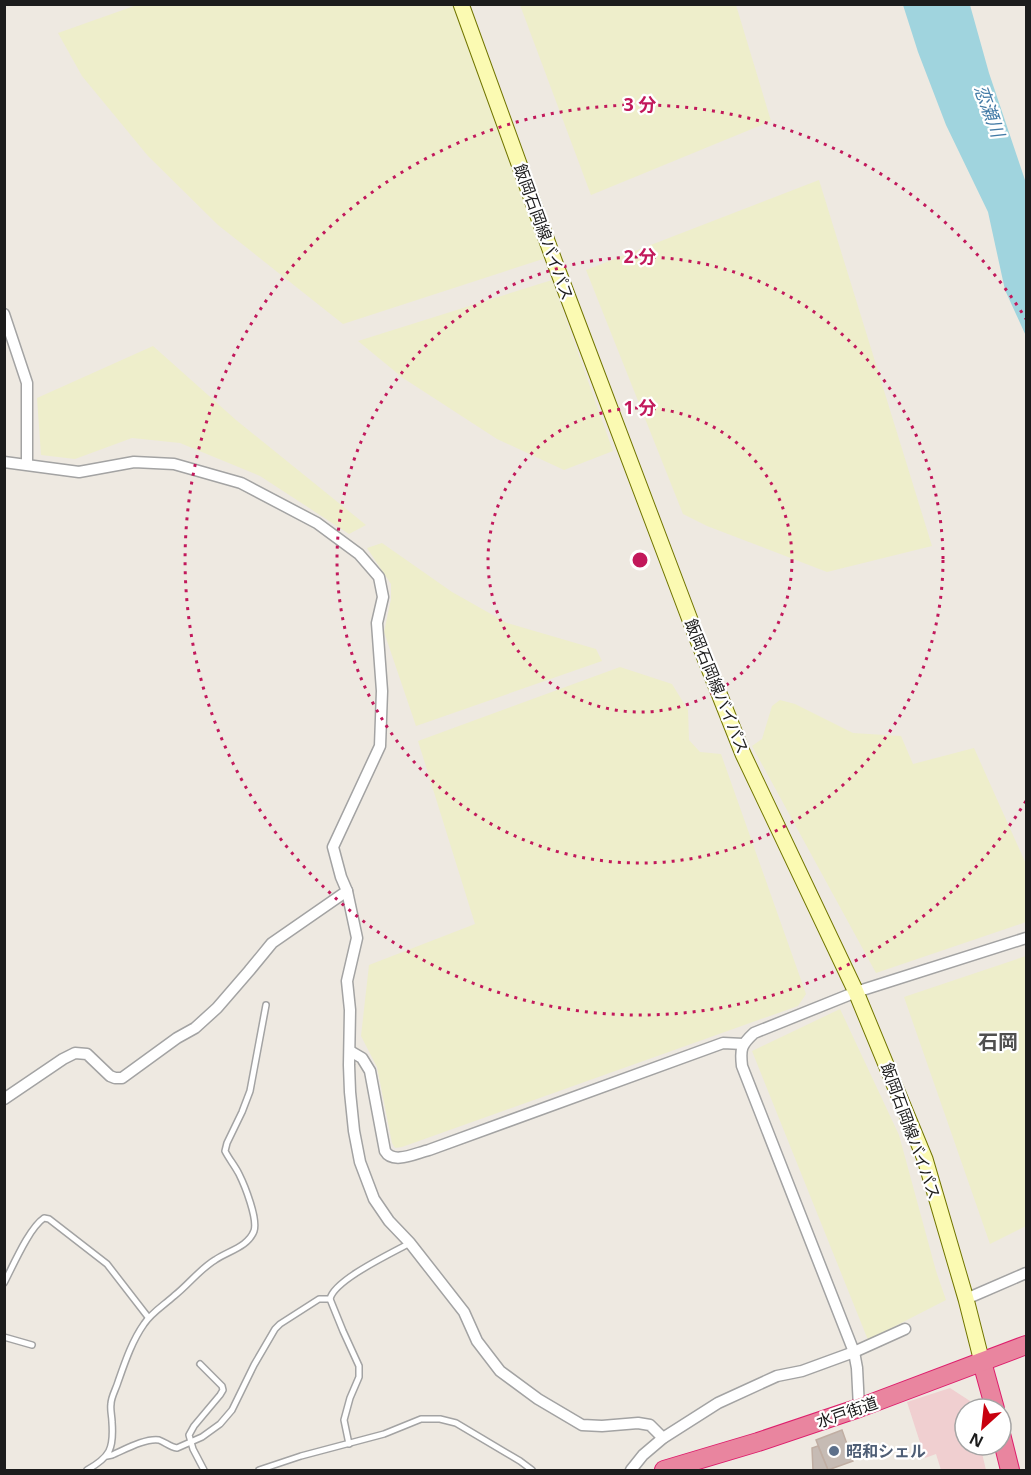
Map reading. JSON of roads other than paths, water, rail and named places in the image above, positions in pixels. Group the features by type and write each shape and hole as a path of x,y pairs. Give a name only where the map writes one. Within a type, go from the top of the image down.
{"highway":[{"name":"水戸街道","path":"671,1469 859,1408 1026,1345"},
{"path":"982,1362 992,1397"}],"main road":[{"name":"飯岡石岡線バイパス","path":"461,4 567,296 743,754 856,992 925,1159 982,1362"}],"street":[{"path":"4,314 27,383 27,464"},
{"path":"4,462 79,472 134,462 174,464 241,483 317,523 359,554 379,577 383,597 377,622 382,692 380,746 333,847 347,891 357,938 347,981 350,1010 349,1065 354,1131 364,1175 374,1199 389,1221 410,1243 464,1312 477,1341 500,1371 538,1399 582,1425 638,1423 650,1425 663,1438"},
{"path":"4,1099 75,1053 87,1054 110,1076 122,1078 177,1038 195,1028 217,1008 272,943 347,891"},
{"path":"859,1408 854,1352 742,1066 743,1044 754,1033 856,992 1026,938"},
{"path":"350,1051 362,1058 370,1071 385,1151 387,1155 394,1158 429,1150 723,1044 743,1044"},
{"path":"966,1299 1026,1273"},
{"path":"631,1470 643,1455 663,1438 718,1403 777,1376 801,1371 854,1352 905,1329"}],"lane":[{"path":"87,1470 107,1456 112,1439 111,1403 128,1354 142,1325 148,1317 216,1259 251,1238 254,1231 255,1215 239,1175 225,1151 250,1091 266,1005"},
{"path":"4,1283 16,1257 40,1221 44,1218 49,1219 107,1264 148,1317"},
{"path":"349,1444 344,1420 359,1377 359,1366 330,1299 333,1291 347,1279 410,1243"},
{"path":"107,1456 140,1443 156,1440 177,1448 202,1437 220,1424 232,1410 275,1329 319,1299 330,1299"},
{"path":"4,1337 32,1345"},
{"path":"200,1364 222,1386 223,1390 189,1435 204,1470"},
{"path":"259,1470 301,1456 384,1434 421,1419 440,1419 456,1423 532,1470"}],"water":[{"name":"恋瀬川","path":"903,5 970,5 989,73 1026,183 1026,336 1005,290 988,212 946,125"}],"place":[{"name":"昭和シェル","path":"834,1451"}],"district":[{"name":"石岡","path":"998,1042"}]}
